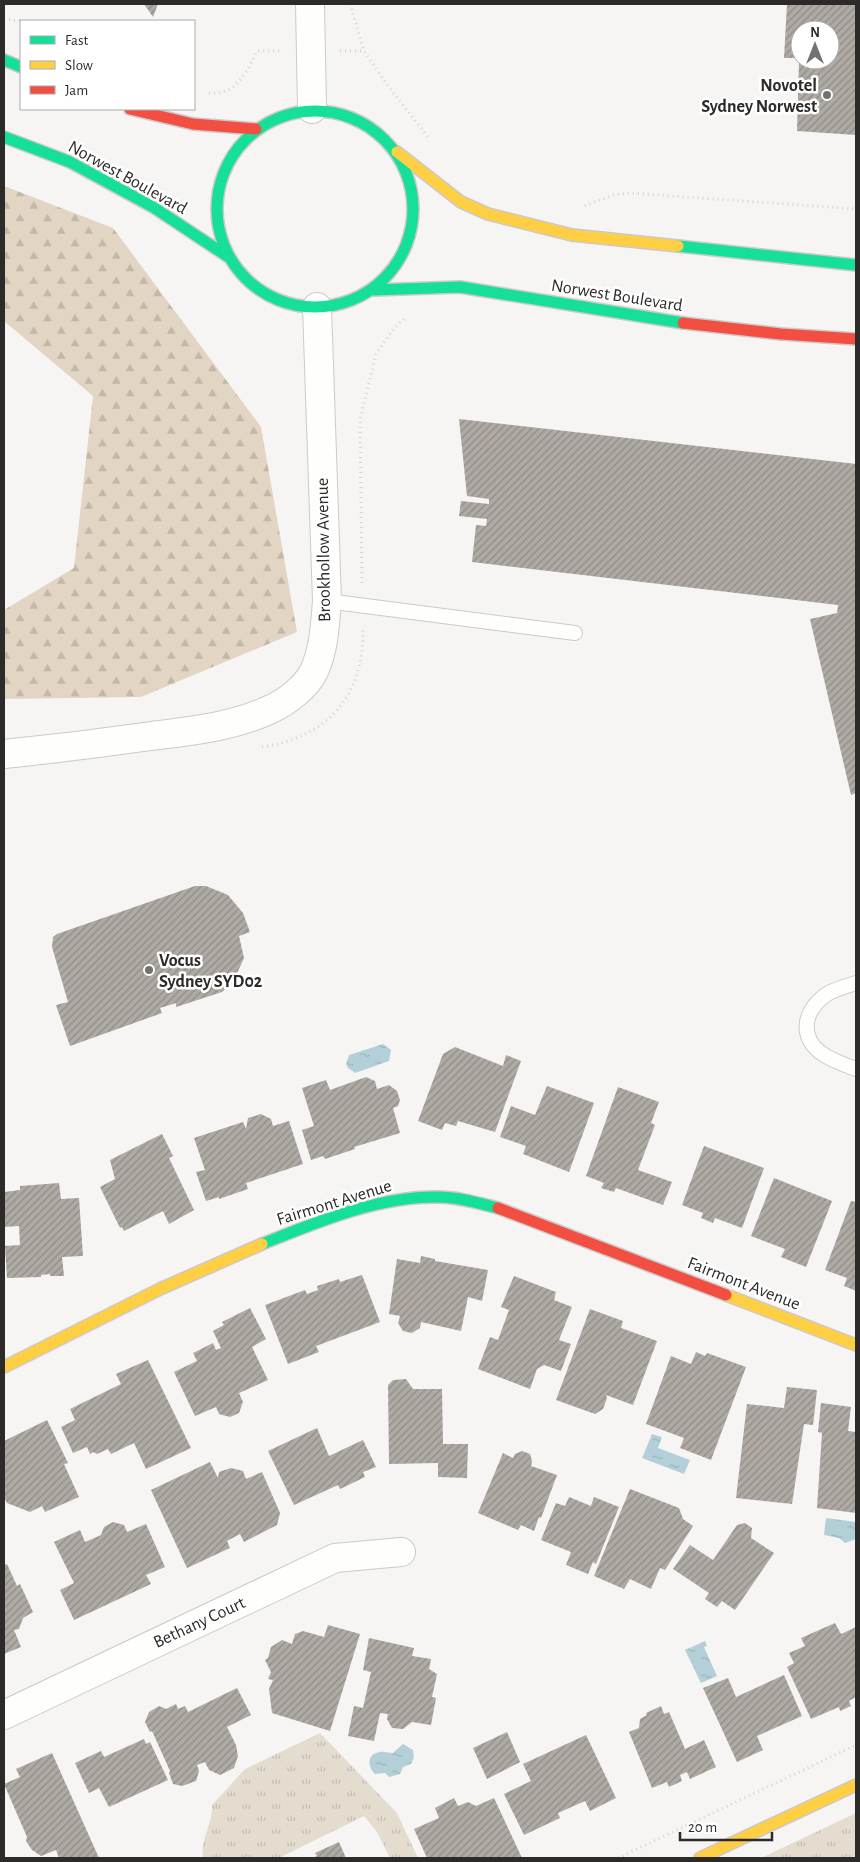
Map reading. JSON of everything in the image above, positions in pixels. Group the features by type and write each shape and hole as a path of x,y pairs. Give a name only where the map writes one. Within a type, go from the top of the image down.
{"main road":[{"path":"4,60 20,67"},
{"path":"396,151 412,194 412,228 394,270 374,290 345,304 317,307 296,305 271,296 243,276 230,258 218,226 216,205 220,180 230,157 256,129 288,113 312,109 340,113 373,128 396,151 437,185 461,202 488,214 572,235 855,264"},
{"path":"133,110 165,120 197,125 256,129"},
{"name":"Norwest Boulevard","path":"4,137 79,167 153,207 230,258"},
{"name":"Norwest Boulevard","path":"374,290 460,287 705,326 854,339"},
{"name":"Fairmont Avenue","path":"4,1367 210,1265 284,1235 367,1207 401,1199 439,1197 477,1202 517,1214 856,1345"},
{"path":"700,1858 856,1785"}],"street":[{"path":"310,4 312,109"},
{"name":"Brookhollow Avenue","path":"4,754 64,748 194,730 235,722 270,710 296,694 314,672 323,641 327,601 317,307"},
{"name":"Bethany Court","path":"4,1715 335,1558 401,1552"}],"lane":[{"path":"327,601 575,633"},
{"path":"856,983 828,993 816,1003 808,1016 806,1030 810,1042 819,1051 831,1060 856,1069"}],"path":[{"path":"350,4 364,51 388,86 434,144"},
{"path":"4,19 20,21"},
{"path":"202,93 219,94 230,90 241,82 257,51 364,51"},
{"path":"581,208 612,195 629,193 856,209"},
{"path":"258,747 278,744 308,734 340,710 360,666 363,650 360,420 376,354 394,328 411,314"},
{"path":"618,1858 856,1745"}],"green space":[{"path":"4,186 113,228 261,427 297,632 141,697 4,699 4,610 74,568 93,396 4,321"},
{"path":"320,1733 397,1813 418,1858 390,1858 377,1832 364,1816 279,1858 203,1858 203,1845 211,1818 212,1805 245,1769"},
{"path":"856,1813 856,1858 761,1858"}],"water":[{"path":"383,1044 391,1050 389,1061 355,1073 348,1068 346,1064 349,1055"},
{"path":"652,1434 662,1437 658,1448 690,1460 684,1474 642,1458"},
{"path":"826,1518 856,1522 856,1539 845,1543 839,1538 824,1535"},
{"path":"705,1641 707,1646 704,1647 717,1676 701,1683 685,1650"},
{"path":"403,1744 413,1750 414,1757 411,1764 403,1767 400,1774 389,1777 385,1773 375,1774 372,1771 370,1761 373,1755 382,1752 393,1753"}],"building":[{"path":"144,4 158,4 153,17"},
{"name":"Novotel Sydney Norwest","path":"787,4 856,4 856,135 797,131 799,70 840,70 840,20 790,20 790,58 784,58"},
{"path":"459,419 856,464 856,793 851,795 810,619 837,613 838,605 472,562 476,525 486,526 487,519 459,516 461,501 489,504 489,499 467,496"},
{"name":"Vocus Sydney SYD02","path":"195,886 206,886 228,895 243,913 250,932 239,936 244,958 233,982 222,992 176,1007 176,1003 160,1008 162,1013 70,1046 56,1005 68,1002 52,947 53,937"},
{"path":"455,1047 503,1066 506,1055 521,1061 495,1132 458,1121 456,1126 445,1123 442,1130 418,1121 443,1054"},
{"path":"366,1077 375,1081 377,1089 389,1085 397,1091 400,1100 398,1106 393,1108 400,1133 354,1147 355,1149 325,1159 323,1156 311,1160 302,1130 314,1126 302,1088 326,1080 330,1090"},
{"path":"547,1086 594,1103 569,1172 523,1154 526,1146 500,1137 511,1106 535,1115"},
{"path":"618,1087 659,1102 651,1123 655,1125 638,1170 672,1182 663,1205 616,1188 614,1192 601,1188 604,1183 586,1176"},
{"path":"261,1114 271,1119 273,1126 289,1121 303,1164 246,1183 248,1189 219,1199 219,1197 206,1201 196,1172 205,1170 194,1138 243,1122 246,1129 248,1118"},
{"path":"162,1134 173,1156 169,1158 194,1210 169,1224 163,1211 124,1231 122,1227 120,1228 100,1187 115,1179 110,1160"},
{"path":"704,1146 764,1168 742,1228 715,1218 713,1223 701,1218 703,1213 682,1205"},
{"path":"774,1178 832,1201 806,1267 781,1257 785,1249 751,1236"},
{"path":"59,1183 61,1199 79,1198 83,1256 62,1257 64,1276 50,1276 50,1274 41,1275 41,1277 7,1278 5,1246 20,1245 19,1226 4,1227 4,1192 20,1190 20,1186"},
{"path":"851,1201 856,1202 856,1291 844,1286 847,1278 825,1270"},
{"path":"421,1256 435,1259 435,1261 488,1270 482,1301 468,1297 461,1331 421,1322 420,1328 412,1333 403,1331 398,1323 400,1316 389,1314 397,1259 420,1263"},
{"path":"362,1275 380,1322 316,1346 319,1352 288,1364 265,1305 305,1290 307,1294 318,1290 317,1286 339,1279 340,1282"},
{"path":"514,1276 556,1292 554,1300 572,1307 559,1340 571,1344 561,1371 544,1365 537,1369 530,1389 478,1369 490,1337 498,1340 509,1310 501,1307"},
{"path":"250,1308 266,1339 252,1347 268,1380 239,1393 243,1402 239,1413 230,1417 219,1414 216,1407 195,1416 174,1372 197,1361 193,1353 213,1343 216,1350 221,1348 213,1331 224,1325 222,1322"},
{"path":"590,1309 623,1321 621,1328 657,1341 633,1405 606,1395 607,1398 603,1409 595,1414 556,1400"},
{"path":"696,1352 705,1356 707,1353 746,1367 711,1460 680,1448 684,1438 646,1424 671,1356 691,1364"},
{"path":"148,1360 191,1448 146,1469 134,1443 111,1454 108,1449 97,1454 93,1452 90,1454 87,1447 73,1453 61,1427 75,1420 70,1409 121,1384 116,1374"},
{"path":"406,1379 413,1389 442,1389 443,1444 468,1444 467,1478 438,1477 438,1463 389,1464 388,1385 393,1380"},
{"path":"787,1387 817,1390 813,1425 804,1424 792,1504 736,1498 747,1404 784,1408"},
{"path":"821,1403 851,1407 848,1431 856,1432 856,1513 817,1508 822,1433 818,1432"},
{"path":"47,1420 68,1463 64,1464 79,1497 45,1512 42,1506 30,1512 7,1503 4,1497 4,1441"},
{"path":"317,1428 329,1456 363,1440 376,1467 363,1472 365,1477 340,1489 338,1485 294,1505 268,1451"},
{"path":"522,1451 530,1454 531,1466 557,1475 541,1518 539,1517 534,1531 521,1525 518,1530 478,1513 503,1453 513,1458 515,1454"},
{"path":"210,1462 218,1478 219,1472 231,1468 243,1471 246,1479 262,1472 280,1513 277,1525 244,1542 240,1534 227,1541 230,1548 187,1568 151,1490"},
{"path":"630,1489 679,1508 683,1519 693,1526 665,1570 660,1568 651,1589 630,1579 624,1589 594,1576"},
{"path":"569,1497 591,1506 594,1497 619,1507 596,1564 593,1562 588,1574 566,1565 571,1552 541,1540 556,1503 565,1506"},
{"path":"113,1522 124,1525 127,1532 146,1524 165,1567 146,1575 151,1584 74,1620 60,1590 74,1583 54,1542 80,1530 85,1542 101,1535 104,1527"},
{"path":"745,1523 752,1528 751,1538 774,1553 735,1610 722,1601 717,1607 705,1599 709,1593 673,1569 690,1545 713,1560 737,1525"},
{"path":"7,1564 17,1586 20,1584 33,1612 23,1618 19,1629 14,1630 21,1647 4,1654 4,1565"},
{"path":"835,1623 841,1634 856,1627 856,1697 849,1701 851,1706 840,1711 839,1707 811,1719 787,1667 794,1663 789,1653 805,1646 801,1638"},
{"path":"328,1625 360,1634 330,1731 272,1713 269,1689 273,1680 268,1679 271,1672 265,1660 268,1658 271,1647 282,1640 292,1644 295,1634 303,1631 324,1637"},
{"path":"369,1638 414,1648 412,1656 431,1659 429,1669 437,1674 432,1697 436,1698 431,1725 412,1722 403,1729 392,1728 387,1719 388,1714 380,1713 374,1741 348,1736 354,1706 363,1708 371,1672 363,1670"},
{"path":"784,1675 802,1716 757,1736 763,1750 737,1762 703,1688 728,1678 736,1697"},
{"path":"237,1688 251,1715 227,1727 236,1745 238,1756 234,1768 220,1775 209,1770 205,1762 197,1765 199,1771 196,1781 182,1786 173,1784 170,1771 152,1731 150,1732 145,1722 149,1712 159,1706 166,1709 176,1704 178,1709 185,1706 188,1712"},
{"path":"661,1706 664,1714 669,1712 685,1749 704,1740 716,1767 690,1779 687,1772 680,1775 682,1781 669,1787 667,1782 652,1788 629,1732 639,1728 640,1719 647,1715 646,1713"},
{"path":"507,1732 520,1762 487,1779 473,1748"},
{"path":"586,1735 616,1798 590,1811 585,1801 558,1813 560,1818 524,1835 504,1794 531,1781 523,1764"},
{"path":"144,1739 146,1744 150,1742 168,1780 109,1807 99,1788 89,1793 75,1763 101,1751 104,1757"},
{"path":"52,1753 99,1858 59,1858 56,1850 41,1856 32,1850 26,1841 27,1837 4,1784 20,1777 16,1769"},
{"path":"454,1798 458,1806 468,1802 476,1806 494,1798 522,1858 427,1858 414,1829 439,1818 435,1808"},
{"path":"339,1842 346,1858 312,1858 317,1856 315,1853"}],"traffic: fast":[{"path":"4,60 20,67"},
{"path":"305,111 325,111 361,122 370,127 391,147 406,171 413,199 413,209 413,219 406,247 397,264 377,285 353,300 325,307 305,307 277,300 260,291 233,264 221,237 217,219 217,199 224,171 233,154 260,127 287,115 305,111"},
{"path":"4,137 70,162 153,207 230,258"},
{"path":"678,246 856,265"},
{"path":"374,290 460,287 683,323"},
{"path":"262,1244 326,1219 393,1201 446,1197 498,1208"}],"traffic: slow":[{"path":"397,152 461,202 488,214 572,235 678,246"},
{"path":"4,1367 160,1289 262,1244"},
{"path":"726,1295 856,1345"},
{"path":"700,1858 856,1785"}],"traffic: jam":[{"path":"134,110 193,124 256,129"},
{"path":"683,323 781,334 856,339"},
{"path":"498,1208 726,1295"}],"place":[{"name":"Novotel Sydney Norwest","path":"827,95"},
{"name":"Vocus Sydney SYD02","path":"149,970"}]}
